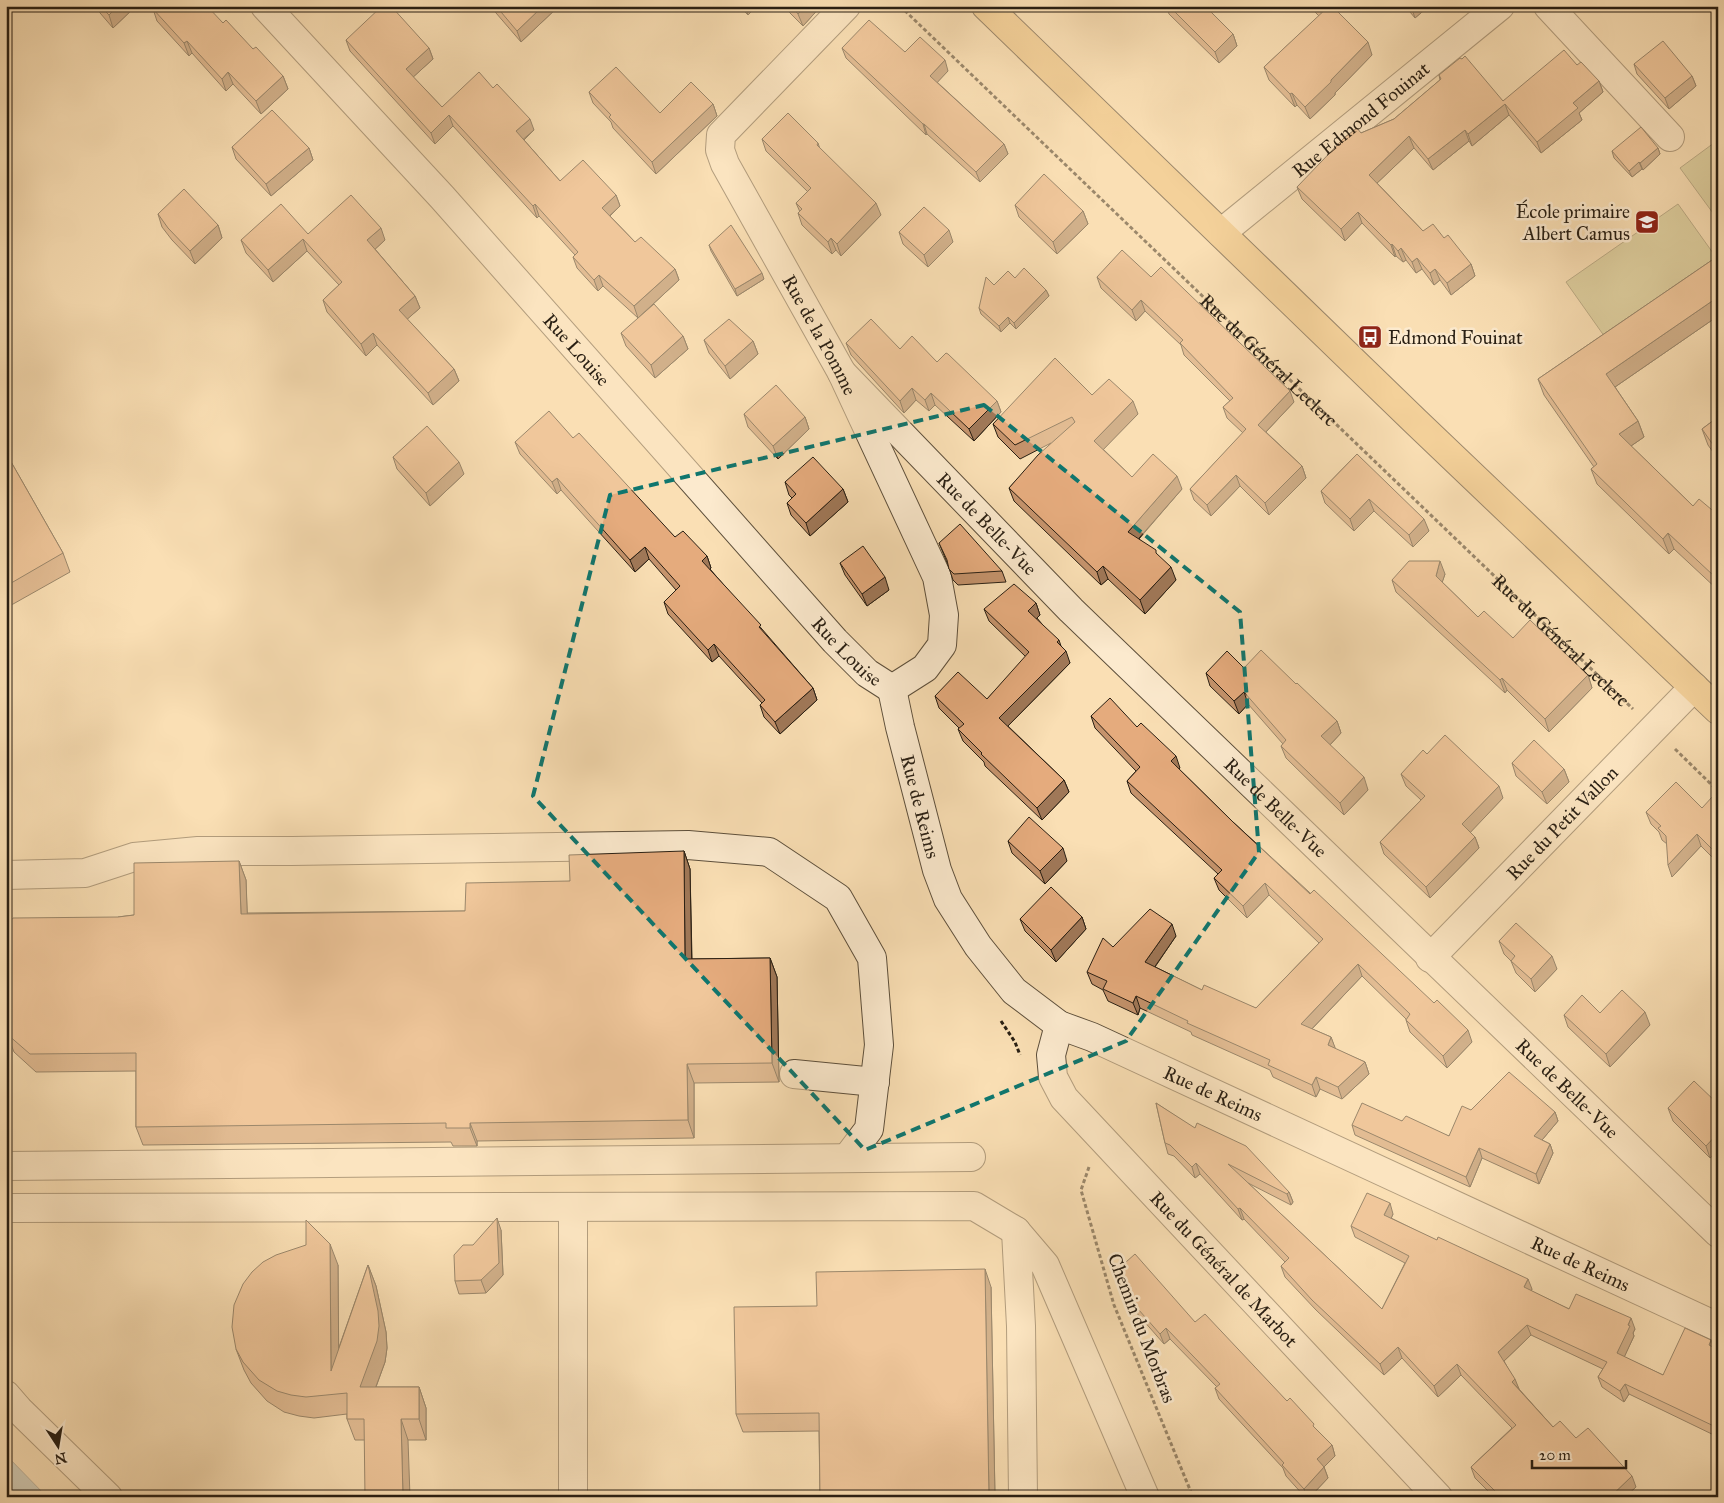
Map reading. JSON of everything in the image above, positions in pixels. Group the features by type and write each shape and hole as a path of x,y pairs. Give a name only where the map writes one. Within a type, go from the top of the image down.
{"main road":[{"path":"986,6 1422,428 1718,710"}],"street":[{"name":"Rue Louise","path":"265,6 442,198 835,641 867,672 892,689"},
{"name":"Rue de la Pomme","path":"846,6 721,135 720,150 725,164 842,373 936,577 944,615 942,645 925,668 892,689"},
{"name":"Rue Edmond Fouinat","path":"1221,233 1500,6"},
{"path":"1548,6 1670,137"},
{"name":"Rue de Belle-Vue","path":"842,373 1071,610 1430,958 1718,1233"},
{"name":"Rue du Petit Vallon","path":"1430,958 1694,687"},
{"name":"Rue de Reims","path":"892,689 936,870 948,899 978,946 1014,991 1059,1025 1101,1042 1718,1327"},
{"path":"6,875 85,873 134,857 198,850 292,851 688,845 769,852 838,898 872,958 879,1045 875,1082 869,1129 847,1158"},
{"name":"Rue du Général de Marbot","path":"1059,1025 1051,1055 1053,1077 1064,1098 1438,1497"},
{"path":"794,1074 875,1082"},
{"path":"6,1166 972,1157"},
{"path":"6,1208 974,1206 1016,1231 1045,1265 1145,1497"},
{"path":"573,1207 573,1497"},
{"path":"1016,1231 1021,1326 1023,1497"},
{"path":"6,1395 108,1497"}],"path":[{"name":"Rue du Général Leclerc","path":"900,6 1639,715"},
{"path":"1670,744 1718,790"},
{"name":"Chemin du Morbras","path":"1108,1144 1094,1157 1087,1169 1081,1190 1114,1305 1193,1497"}],"highlighted area":[{"path":"984,405 1240,612 1259,852 1126,1041 865,1150 533,796 610,495"}],"green space":[{"path":"1718,140 1718,220 1680,168"},
{"path":"1678,204 1718,260 1607,340 1566,282"}],"shaded area":[{"path":"6,1455 47,1497 6,1497"}],"building":[{"path":"100,6 118,6 109,15"},
{"path":"155,6 207,6 223,23 226,20 253,49 256,47 283,76 256,101 228,72 222,79 187,41 184,43 153,9"},
{"path":"382,6 391,6 429,48 406,69 442,107 479,72 493,88 497,84 530,119 516,131 560,181 583,160 616,195 602,208 635,242 641,237 675,269 634,306 599,275 594,280 573,257 578,252 535,204 533,206 449,115 431,133 346,40"},
{"path":"496,6 543,6 517,31"},
{"path":"791,6 806,6 798,14"},
{"path":"1169,6 1205,6 1233,34 1215,52"},
{"path":"1316,6 1325,6 1320,10"},
{"path":"1329,6 1332,6 1368,42 1305,107 1264,67"},
{"path":"869,20 905,52 920,37 945,60 930,76 1004,144 976,172 842,48"},
{"path":"1663,41 1692,76 1665,98 1634,64"},
{"path":"1564,50 1577,65 1581,62 1599,81 1573,103 1578,108 1537,142 1505,104 1468,134 1465,130 1428,159 1409,136 1369,175 1423,231 1433,224 1444,238 1448,235 1471,264 1447,283 1435,269 1430,273 1417,258 1412,262 1401,248 1398,251 1358,212 1341,229 1297,187 1345,137 1357,128 1361,133 1394,119 1441,79 1439,75 1460,58 1462,59 1465,56 1503,101"},
{"path":"616,67 660,113 691,82 713,104 652,162 609,117 611,115 589,92"},
{"path":"272,110 309,148 266,184 232,147"},
{"path":"788,113 818,143 817,145 876,203 837,244 831,238 828,242 798,213 802,209 796,203 811,188 762,139"},
{"path":"1641,127 1658,148 1629,171 1612,151"},
{"path":"1044,174 1083,211 1053,242 1015,205"},
{"path":"184,189 218,225 190,251 168,228 158,214"},
{"path":"351,195 381,228 367,240 415,296 399,310 454,369 428,393 373,333 361,344 323,300 342,282 303,239 268,270 241,240 281,204 308,234"},
{"path":"924,207 949,230 924,255 899,232"},
{"path":"731,225 762,273 735,289 709,245"},
{"path":"1122,250 1151,277 1161,267 1290,391 1258,425 1302,466 1265,503 1236,475 1207,505 1190,489 1246,429 1223,407 1233,398 1180,343 1183,340 1141,300 1132,310 1097,277"},
{"path":"1718,256 1718,297 1606,374 1638,421 1619,434 1693,506 1699,499 1718,515 1718,572 1714,576 1668,533 1663,539 1591,469 1597,464 1538,379"},
{"path":"1024,268 1046,290 1014,323 1008,317 999,326 979,308 986,277 994,285 1008,271 1015,278"},
{"path":"654,304 683,336 651,365 621,333"},
{"path":"729,319 753,341 725,366 704,340"},
{"path":"871,319 900,349 912,336 937,362 946,353 948,354 997,401 969,429 931,393 925,400 912,388 900,401 846,343"},
{"path":"1055,358 1092,395 1109,379 1133,401 1094,441 1132,477 1153,454 1177,476 1128,532 1156,550 1156,553 1171,567 1140,600 1103,566 1097,572 1009,488 1038,455 1075,422 1072,417 1015,445 993,424"},
{"path":"776,385 805,417 773,446 744,414"},
{"path":"549,411 573,438 579,433 675,537 683,531 707,556 702,561 761,625 759,627 813,688 775,722 760,705 765,700 714,644 708,650 664,602 680,586 645,547 630,560 557,478 552,482 515,442"},
{"path":"1718,417 1718,452 1702,429"},
{"path":"427,426 459,462 426,493 393,457"},
{"path":"6,453 63,553 6,586"},
{"path":"1357,454 1424,519 1409,535 1369,499 1350,519 1321,491"},
{"path":"813,457 843,489 806,523 787,503 796,494 785,482"},
{"path":"960,524 1002,571 954,574 949,569 939,543"},
{"path":"863,546 885,577 862,594 840,563"},
{"path":"1409,561 1440,561 1436,576 1478,617 1484,611 1513,638 1530,620 1588,675 1545,719 1392,580"},
{"path":"1014,584 1036,603 1028,611 1059,640 1057,642 1066,651 999,718 1064,780 1037,808 958,729 964,724 935,696 958,672 987,699 1029,652 984,609"},
{"path":"1261,650 1337,721 1321,736 1364,777 1340,803 1281,746 1286,740 1244,692 1234,701 1206,673 1227,651 1244,668"},
{"path":"1110,698 1137,727 1141,723 1176,756 1171,761 1310,894 1314,890 1434,1003 1437,1000 1468,1030 1443,1056 1406,1020 1410,1014 1358,964 1301,1024 1331,1037 1328,1045 1365,1062 1338,1087 1316,1077 1312,1085 1268,1065 1270,1060 1187,1023 1188,1021 1136,996 1133,1003 1103,989 1107,981 1087,972 1103,938 1113,947 1150,909 1172,924 1145,962 1202,990 1204,985 1256,1008 1323,939 1265,883 1243,906 1214,878 1222,870 1127,781 1140,767 1091,716"},
{"path":"1445,735 1499,786 1462,824 1475,837 1426,887 1380,842 1425,796 1401,774 1423,750 1427,754"},
{"path":"1534,740 1564,769 1542,792 1512,763"},
{"path":"1676,782 1702,808 1713,796 1718,800 1718,852 1714,851 1697,834 1668,865 1666,836 1658,828 1661,826 1646,812"},
{"path":"1029,817 1063,848 1040,871 1008,841"},
{"path":"684,851 685,959 770,958 772,1063 687,1064 688,1120 470,1123 470,1128 446,1128 446,1123 136,1127 136,1053 30,1054 7,1034 6,926 13,918 118,917 134,915 134,863 239,861 241,914 465,911 466,883 570,881 569,855"},
{"path":"1051,887 1082,917 1051,950 1020,919"},
{"path":"1516,923 1552,956 1531,979 1511,961 1515,956 1499,941"},
{"path":"1622,990 1645,1012 1606,1054 1564,1015 1582,995 1600,1013"},
{"path":"1509,1072 1555,1112 1534,1136 1550,1144 1536,1174 1479,1148 1466,1177 1352,1125 1362,1103 1402,1121 1406,1116 1449,1136 1462,1106 1471,1110"},
{"path":"1694,1081 1718,1104 1718,1133 1706,1146 1668,1108"},
{"path":"1156,1103 1195,1128 1197,1123 1246,1146 1289,1192 1287,1194 1228,1164 1382,1309 1409,1256 1351,1226 1367,1193 1390,1203 1384,1215 1437,1240 1438,1237 1528,1279 1524,1287 1569,1309 1576,1294 1631,1318 1628,1325 1630,1326 1617,1353 1663,1375 1685,1328 1711,1340 1709,1345 1718,1350 1718,1428 1625,1384 1620,1391 1598,1377 1607,1362 1527,1325 1498,1352 1515,1379 1512,1382 1553,1427 1560,1421 1576,1438 1588,1428 1632,1476 1610,1497 1501,1497 1471,1467 1516,1425 1457,1364 1434,1386 1398,1347 1380,1364 1312,1300 1281,1266 1289,1258 1240,1208 1238,1209 1196,1163 1192,1167 1170,1145 1165,1143"},
{"path":"497,1218 499,1263 481,1280 455,1281 454,1255 463,1245 473,1245"},
{"path":"306,1220 330,1244 331,1371 368,1265 378,1311 379,1326 377,1341 360,1387 419,1387 419,1419 401,1419 403,1497 365,1497 364,1419 347,1419 347,1393 306,1397 277,1391 259,1380 243,1362 236,1349 232,1327 234,1305 243,1284 263,1262 276,1255 306,1245"},
{"path":"1135,1254 1195,1322 1205,1314 1287,1401 1290,1398 1314,1424 1313,1426 1332,1445 1317,1459 1324,1467 1304,1489 1282,1465 1284,1463 1215,1388 1220,1384 1166,1328 1160,1334 1124,1293 1117,1270"},
{"path":"985,1269 989,1497 820,1497 819,1413 736,1414 734,1307 817,1306 816,1272"}],"place":[{"name":"École primaire Albert Camus","path":"1647,222"},
{"name":"Edmond Fouinat","path":"1370,337"}]}
